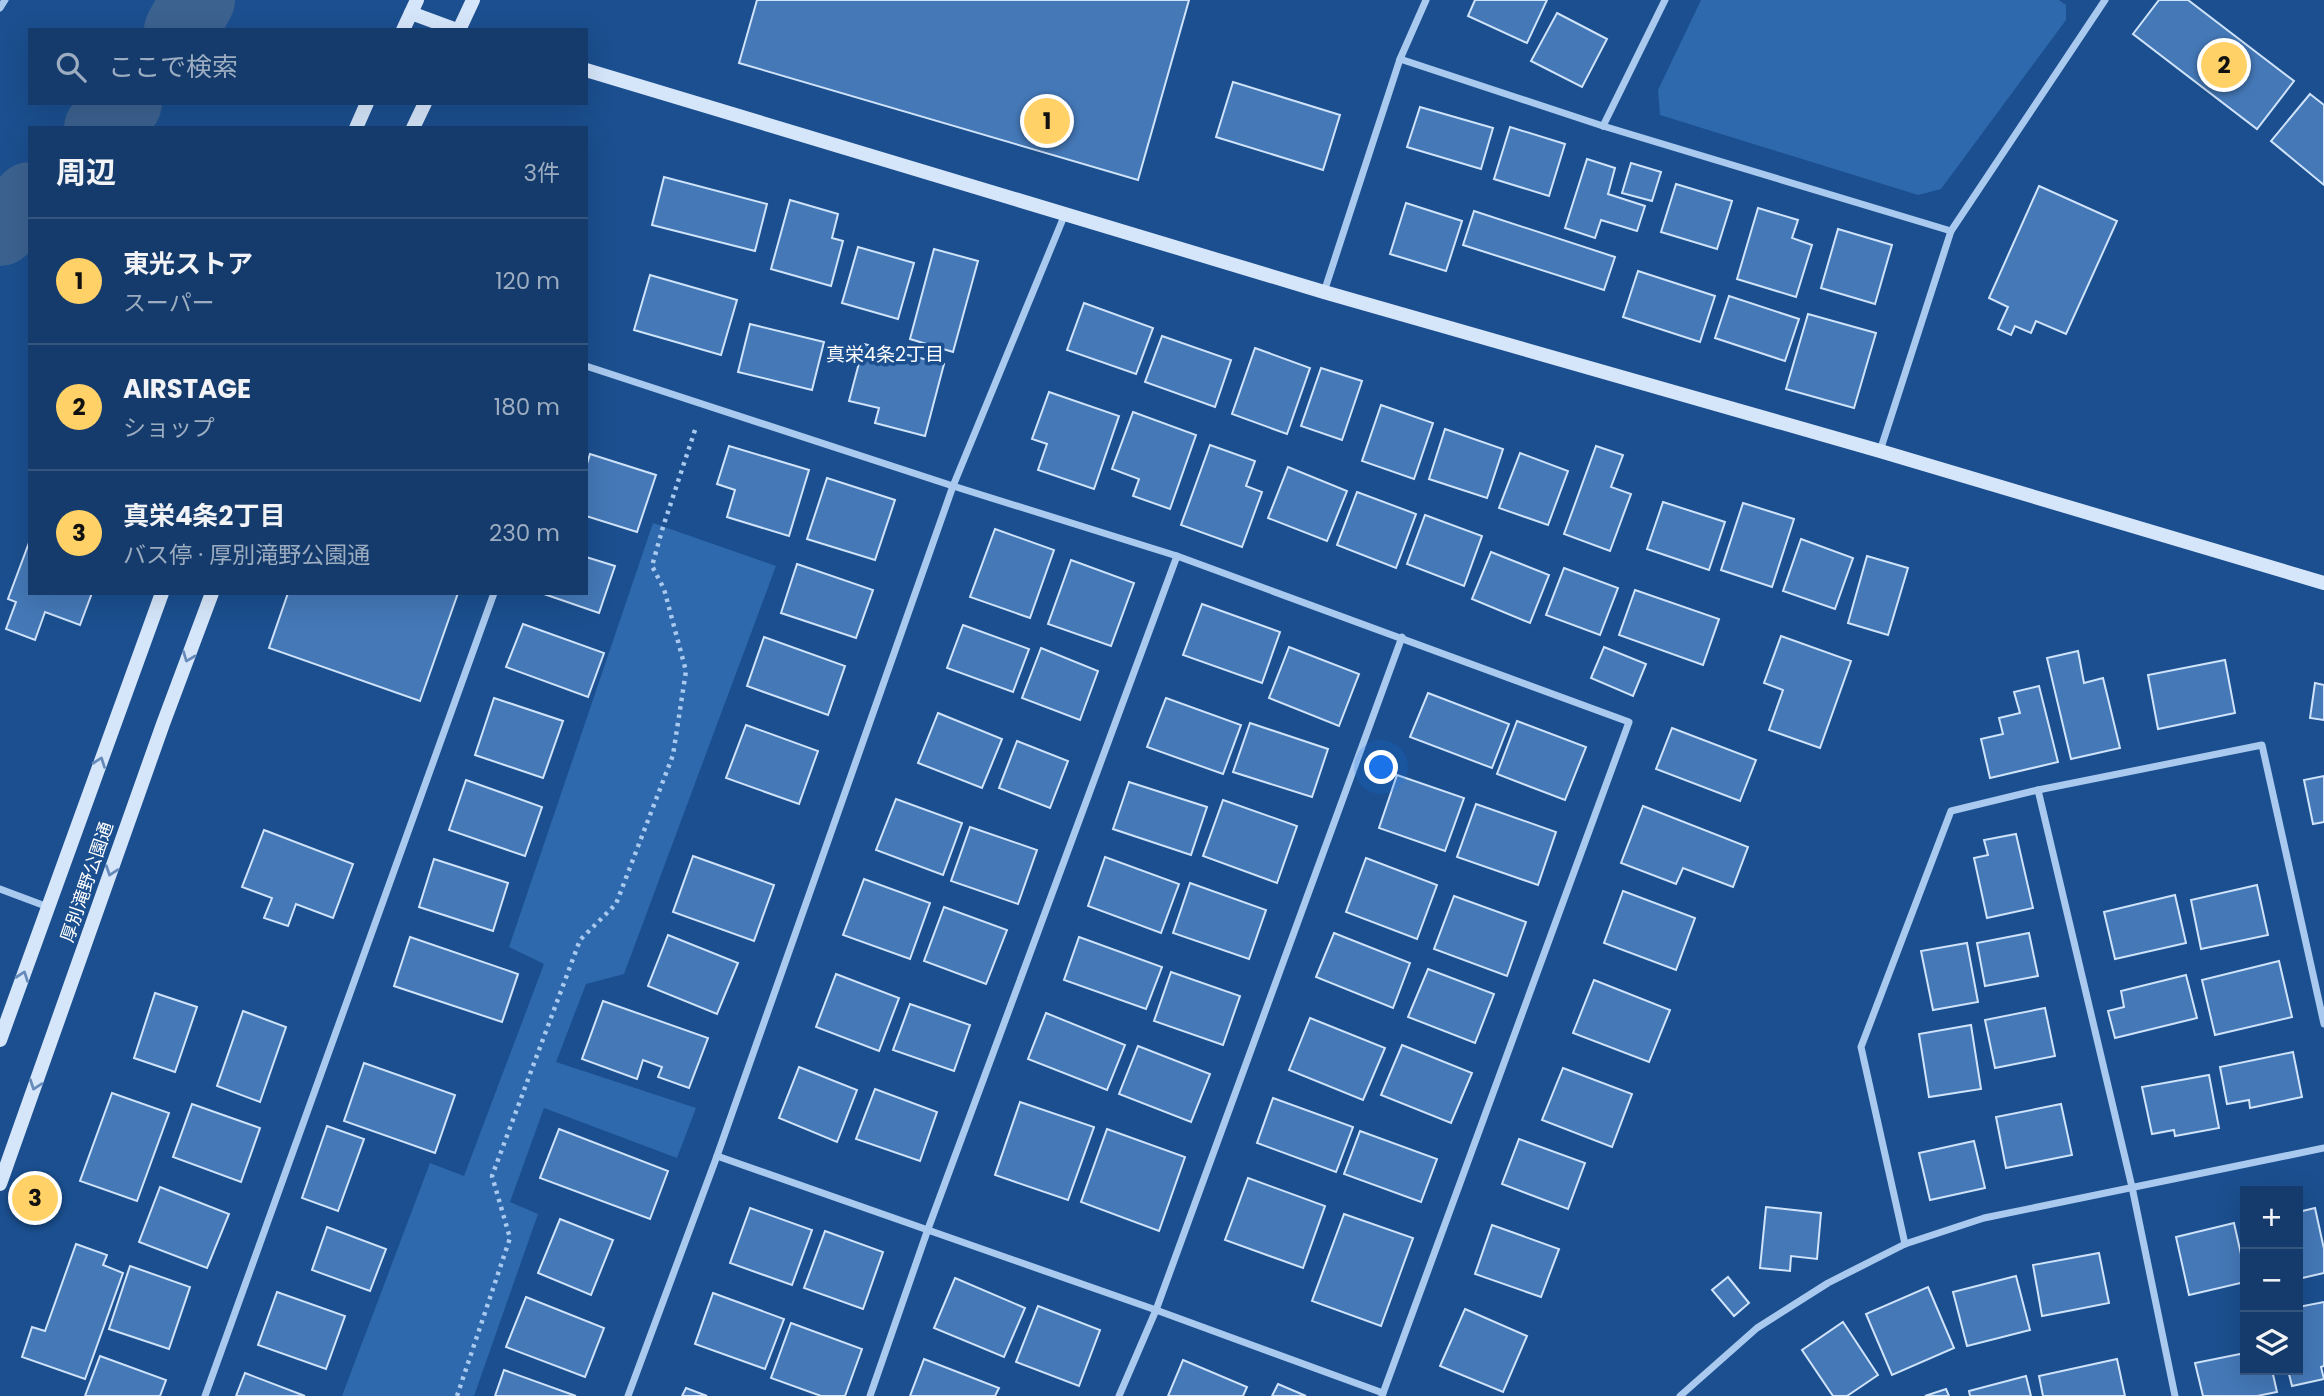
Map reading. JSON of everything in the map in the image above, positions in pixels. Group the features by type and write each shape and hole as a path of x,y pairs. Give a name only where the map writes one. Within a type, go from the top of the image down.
{"street":[{"path":"0,8 5,0"},
{"path":"459,28 473,0"},
{"path":"1324,292 1400,59 1426,0"},
{"path":"1603,126 1665,0"},
{"path":"1880,451 1951,231 2103,1"},
{"path":"404,28 414,6 454,28"},
{"path":"1400,59 1603,126 1951,231"},
{"path":"588,71 1324,292 1880,451 2324,583"},
{"path":"357,126 366,105"},
{"path":"414,126 424,105"},
{"path":"628,1396 717,1156 953,486 1065,214"},
{"path":"588,367 1177,556 1629,722 1382,1394 1156,1310 717,1156"},
{"path":"870,1396 928,1229 1177,556"},
{"name":"厚別滝野公園通","path":"0,1040 161,595"},
{"name":"厚別滝野公園通","path":"0,1184 158,737 211,595"},
{"path":"205,1396 493,595"},
{"path":"1119,1396 1156,1310 1402,637"},
{"path":"1905,1244 1861,1047 1951,811 2038,790 2262,745 2324,1024"},
{"path":"2038,790 2132,1187 2175,1396"},
{"path":"0,890 48,907"},
{"path":"1680,1396 1757,1328 1828,1283 1905,1244 1984,1218 2324,1148"}],"path":[{"path":"457,1396 510,1238 492,1176 580,940 616,904 673,755 686,671 664,589 652,566 704,405"}],"shaded area":[{"path":"1701,0 2059,0 2066,5 2066,20 1941,189 1918,195 1660,115 1658,90"},
{"path":"653,523 776,566 624,974 586,984 556,1062 696,1108 677,1158 544,1108 510,1202 538,1214 474,1396 342,1396 430,1163 464,1176 544,964 509,947"}],"building":[{"path":"757,0 1189,0 1138,180 739,63"},
{"path":"1475,0 1547,0 1527,43 1468,16"},
{"path":"2159,0 2188,0 2294,81 2257,129 2133,34"},
{"path":"1557,13 1607,39 1582,87 1531,61"},
{"path":"1233,82 1340,115 1323,170 1216,137"},
{"path":"2310,94 2324,105 2324,185 2271,141"},
{"path":"1420,107 1493,128 1481,169 1407,147"},
{"path":"1510,127 1565,144 1549,196 1494,179"},
{"path":"1587,159 1615,168 1608,194 1645,206 1637,231 1601,220 1595,238 1565,228"},
{"path":"1631,163 1661,172 1652,201 1622,193"},
{"path":"664,177 767,204 755,251 652,225"},
{"path":"1676,184 1732,201 1717,249 1661,232"},
{"path":"2039,186 2117,221 2066,334 2036,321 2031,333 2015,326 2011,335 1998,329 2008,307 1989,298"},
{"path":"790,200 838,214 832,238 843,241 831,286 771,269"},
{"path":"1406,203 1462,221 1446,271 1390,254"},
{"path":"1758,208 1798,220 1792,238 1812,245 1796,297 1737,279"},
{"path":"1474,211 1615,257 1604,290 1463,245"},
{"path":"1838,229 1892,245 1875,304 1821,288"},
{"path":"858,247 914,263 898,319 842,303"},
{"path":"934,249 978,261 953,352 910,339"},
{"path":"1638,271 1715,296 1700,342 1623,317"},
{"path":"650,275 737,300 721,355 634,330"},
{"path":"1729,296 1799,319 1785,361 1715,338"},
{"path":"1084,303 1153,328 1136,374 1067,350"},
{"path":"1808,314 1876,333 1854,408 1786,389"},
{"path":"750,324 824,342 812,390 738,372"},
{"path":"1162,336 1231,360 1215,407 1145,382"},
{"path":"864,344 944,364 925,436 875,423 879,408 849,401"},
{"path":"1255,348 1310,368 1287,434 1232,414"},
{"path":"1321,368 1362,381 1342,440 1301,426"},
{"path":"1049,392 1119,416 1094,489 1038,470 1047,444 1032,439"},
{"path":"1381,405 1433,423 1414,479 1362,461"},
{"path":"1133,412 1196,435 1170,509 1133,496 1139,479 1112,469"},
{"path":"1445,429 1503,449 1487,498 1429,479"},
{"path":"1210,445 1255,461 1246,486 1262,492 1242,547 1181,525"},
{"path":"729,446 809,470 789,536 727,517 735,490 717,484"},
{"path":"1596,446 1623,455 1611,487 1631,494 1610,551 1564,534"},
{"path":"1520,453 1568,471 1548,525 1499,508"},
{"path":"590,454 656,475 637,532 588,517"},
{"path":"1288,467 1347,491 1327,541 1268,518"},
{"path":"827,478 895,500 875,560 807,539"},
{"path":"1357,492 1416,514 1396,568 1337,545"},
{"path":"1663,502 1725,522 1709,570 1647,549"},
{"path":"1743,503 1794,519 1772,587 1721,570"},
{"path":"1425,515 1482,536 1464,586 1407,564"},
{"path":"995,529 1054,550 1030,618 970,597"},
{"path":"1801,539 1853,558 1835,609 1783,591"},
{"path":"28,545 28,595 91,595 80,625 45,612 35,640 6,629 16,602 8,599"},
{"path":"1491,552 1549,575 1530,623 1472,599"},
{"path":"1867,556 1908,568 1888,635 1848,623"},
{"path":"588,558 615,566 599,613 547,595 588,595"},
{"path":"1071,560 1134,583 1111,646 1048,624"},
{"path":"797,564 873,590 856,638 781,613"},
{"path":"1564,568 1618,588 1600,635 1546,615"},
{"path":"1635,590 1719,619 1703,665 1619,635"},
{"path":"287,595 457,595 420,701 269,648"},
{"path":"1202,604 1280,632 1262,683 1183,655"},
{"path":"523,624 604,653 588,697 506,667"},
{"path":"963,625 1029,649 1013,692 947,668"},
{"path":"1781,636 1851,661 1820,748 1769,730 1783,690 1764,683"},
{"path":"764,637 845,666 828,715 747,686"},
{"path":"1289,647 1359,674 1339,726 1269,698"},
{"path":"1604,647 1646,664 1633,696 1591,678"},
{"path":"1041,648 1098,671 1080,720 1022,698"},
{"path":"2078,651 2084,683 2103,678 2120,748 2071,759 2047,658"},
{"path":"2225,660 2235,713 2158,729 2148,675"},
{"path":"2315,683 2324,685 2324,720 2310,718"},
{"path":"2039,686 2058,762 1990,778 1981,739 2003,734 1999,718 2020,713 2014,692"},
{"path":"1428,693 1509,724 1492,768 1410,737"},
{"path":"494,698 563,721 543,778 475,755"},
{"path":"1166,698 1241,725 1223,774 1147,747"},
{"path":"938,713 1002,739 982,788 918,763"},
{"path":"1517,721 1586,747 1565,800 1497,774"},
{"path":"1250,723 1328,749 1312,797 1233,772"},
{"path":"746,725 818,751 799,804 726,778"},
{"path":"1672,728 1756,760 1740,801 1656,769"},
{"path":"1017,741 1068,761 1050,808 999,788"},
{"path":"1397,775 1464,798 1445,851 1379,828"},
{"path":"2324,776 2324,822 2313,824 2304,780"},
{"path":"466,780 542,807 525,856 449,830"},
{"path":"1129,782 1207,807 1191,855 1113,829"},
{"path":"896,799 962,823 943,875 876,850"},
{"path":"1223,800 1297,826 1277,883 1203,856"},
{"path":"1476,804 1556,832 1538,885 1457,857"},
{"path":"1643,806 1748,847 1733,887 1683,868 1676,884 1621,863"},
{"path":"970,827 1037,850 1018,904 951,881"},
{"path":"264,830 353,864 333,918 296,904 288,926 264,918 272,898 242,887"},
{"path":"2016,834 2033,908 1987,918 1974,858 1988,855 1984,840"},
{"path":"693,856 774,885 754,941 673,912"},
{"path":"1105,857 1179,884 1161,933 1088,906"},
{"path":"1366,858 1437,885 1417,939 1346,912"},
{"path":"434,859 508,883 493,931 419,907"},
{"path":"864,879 930,903 910,959 843,935"},
{"path":"1190,883 1266,910 1249,959 1173,933"},
{"path":"2257,885 2268,935 2201,949 2191,900"},
{"path":"1623,891 1695,918 1676,970 1604,943"},
{"path":"2175,895 2186,943 2115,959 2104,912"},
{"path":"1454,896 1526,922 1507,976 1434,949"},
{"path":"944,907 1007,930 986,984 924,961"},
{"path":"1334,933 1410,963 1393,1008 1316,977"},
{"path":"2029,933 2038,976 1985,986 1977,943"},
{"path":"668,935 738,963 717,1014 648,986"},
{"path":"410,937 518,974 502,1022 394,986"},
{"path":"1079,937 1162,967 1146,1009 1064,980"},
{"path":"1967,943 1978,1002 1933,1010 1921,951"},
{"path":"2279,961 2292,1017 2215,1035 2202,980"},
{"path":"1428,969 1494,994 1475,1043 1408,1017"},
{"path":"1171,972 1240,996 1223,1045 1154,1021"},
{"path":"836,974 899,998 879,1051 816,1027"},
{"path":"2186,975 2197,1018 2115,1038 2108,1011 2124,1007 2121,991"},
{"path":"1594,980 1670,1010 1649,1062 1573,1033"},
{"path":"155,993 197,1007 175,1072 134,1058"},
{"path":"603,1001 708,1038 689,1088 658,1077 662,1067 643,1060 637,1079 582,1059"},
{"path":"910,1004 970,1025 954,1071 893,1050"},
{"path":"2045,1008 2055,1056 1995,1068 1985,1020"},
{"path":"243,1011 286,1027 260,1102 217,1086"},
{"path":"1046,1013 1125,1045 1107,1090 1028,1059"},
{"path":"1310,1018 1385,1048 1363,1100 1289,1070"},
{"path":"1971,1025 1981,1089 1929,1097 1919,1034"},
{"path":"1402,1045 1472,1073 1451,1123 1381,1095"},
{"path":"1138,1046 1210,1074 1191,1122 1119,1094"},
{"path":"2293,1052 2302,1097 2250,1108 2249,1100 2227,1104 2220,1067"},
{"path":"364,1063 455,1095 435,1153 344,1121"},
{"path":"799,1067 857,1090 837,1142 779,1118"},
{"path":"1563,1068 1632,1094 1612,1147 1542,1120"},
{"path":"2209,1075 2219,1128 2175,1136 2174,1130 2152,1134 2142,1087"},
{"path":"875,1089 937,1112 920,1161 856,1139"},
{"path":"112,1093 169,1113 137,1201 80,1181"},
{"path":"1273,1098 1353,1127 1336,1172 1257,1143"},
{"path":"1020,1102 1094,1127 1068,1200 995,1175"},
{"path":"192,1104 260,1128 241,1182 173,1157"},
{"path":"2061,1104 2072,1155 2006,1168 1996,1117"},
{"path":"327,1126 364,1139 338,1211 302,1198"},
{"path":"559,1129 668,1171 650,1219 540,1178"},
{"path":"1107,1129 1185,1157 1159,1231 1081,1202"},
{"path":"1360,1131 1437,1159 1421,1202 1344,1174"},
{"path":"1519,1139 1585,1163 1568,1209 1502,1184"},
{"path":"1974,1141 1985,1188 1930,1200 1919,1153"},
{"path":"1248,1178 1325,1206 1303,1268 1225,1240"},
{"path":"160,1187 229,1214 207,1268 139,1242"},
{"path":"1766,1207 1821,1213 1817,1259 1791,1256 1790,1271 1760,1268"},
{"path":"750,1208 812,1230 792,1285 730,1263"},
{"path":"2315,1208 2324,1249 2324,1273 2303,1278 2303,1249 2303,1211"},
{"path":"1344,1214 1413,1238 1381,1326 1312,1301"},
{"path":"560,1219 613,1240 591,1295 538,1273"},
{"path":"2234,1223 2240,1250 2240,1283 2189,1295 2176,1237"},
{"path":"1492,1225 1559,1249 1541,1297 1475,1274"},
{"path":"327,1227 386,1249 370,1291 312,1270"},
{"path":"825,1231 883,1252 863,1309 804,1288"},
{"path":"76,1244 107,1255 103,1265 123,1273 85,1379 22,1357 32,1327 45,1331"},
{"path":"2099,1253 2109,1303 2042,1316 2033,1265"},
{"path":"130,1266 190,1287 169,1349 109,1329"},
{"path":"2016,1276 2030,1330 1967,1346 1953,1292"},
{"path":"1728,1277 1749,1303 1734,1316 1712,1290"},
{"path":"955,1278 1025,1308 1004,1357 934,1328"},
{"path":"1928,1287 1954,1348 1892,1375 1866,1314"},
{"path":"277,1292 345,1316 326,1369 258,1345"},
{"path":"713,1293 784,1319 765,1369 695,1344"},
{"path":"526,1297 604,1328 585,1377 506,1347"},
{"path":"2324,1302 2324,1366 2321,1367 2324,1379 2292,1386 2289,1375 2303,1375 2303,1306"},
{"path":"1038,1306 1100,1330 1079,1386 1016,1362"},
{"path":"1465,1309 1527,1336 1503,1392 1440,1366"},
{"path":"1843,1322 1878,1375 1847,1396 1833,1396 1802,1350"},
{"path":"791,1323 862,1349 845,1396 821,1396 771,1378"},
{"path":"2240,1354 2240,1375 2273,1375 2277,1392 2257,1396 2203,1396 2195,1363"},
{"path":"100,1356 166,1380 160,1396 85,1396"},
{"path":"924,1359 999,1388 995,1396 910,1396"},
{"path":"2117,1359 2125,1396 2043,1396 2039,1376"},
{"path":"1183,1360 1247,1387 1243,1396 1168,1396"},
{"path":"504,1370 576,1396 495,1396"},
{"path":"245,1373 305,1396 236,1396"},
{"path":"2026,1376 2031,1396 1970,1396 1969,1391"},
{"path":"1278,1384 1306,1396 1272,1396"},
{"path":"686,1388 707,1396 682,1396"},
{"path":"1946,1389 1949,1396 1925,1396"}],"waterway":[{"path":"182,28 198,0"},
{"path":"103,126 123,105"},
{"path":"0,229 28,201"}],"place":[{"name":"AIRSTAGE","path":"2224,65"},
{"name":"東光ストア","path":"1047,121"},
{"name":"真栄4条2丁目","path":"35,1198"}],"district":[{"name":"真栄4条2丁目","path":"885,354"}]}
